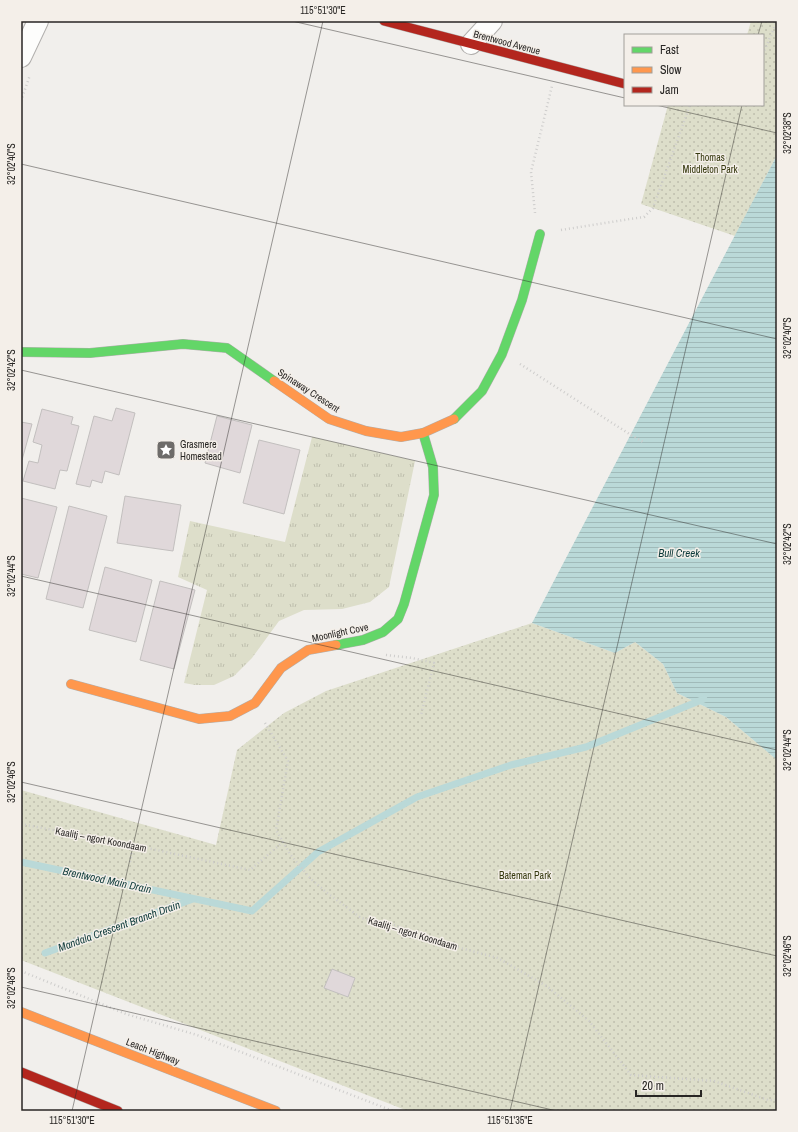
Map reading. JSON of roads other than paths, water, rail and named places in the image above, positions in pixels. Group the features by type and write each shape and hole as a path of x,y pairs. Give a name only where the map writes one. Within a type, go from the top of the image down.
{"main road":[{"name":"Brentwood Avenue","path":"384,21 624,84"},
{"name":"Spinaway Crescent","path":"21,352 90,353 183,344 227,348 329,418 366,431 400,437 423,433 454,419 482,391 502,354 522,300 540,234"},
{"name":"Moonlight Cove","path":"71,684 199,719 230,716 255,702 281,668 308,650 363,640 383,632 398,619 404,604 434,495 433,467 423,433"},
{"name":"Leach Highway","path":"21,1012 276,1111"},
{"path":"21,1072 118,1111"}],"street":[{"path":"21,57 38,21"},
{"path":"471,44 492,21"}],"water":[{"name":"Bull Creek","path":"777,155 777,760 726,717 677,693 663,664 635,642 615,653 532,623"}],"waterway":[{"name":"Brentwood Main Drain","path":"21,862 252,911 318,852 417,797 511,765 586,747 704,699"},
{"name":"Mandala Crescent Branch Drain","path":"45,953 193,899"}],"place":[{"name":"Grasmere Homestead","path":"166,450"}],"park label":[{"name":"Thomas Middleton Park","path":"710,162"},
{"name":"Bateman Park","path":"525,875"}]}
